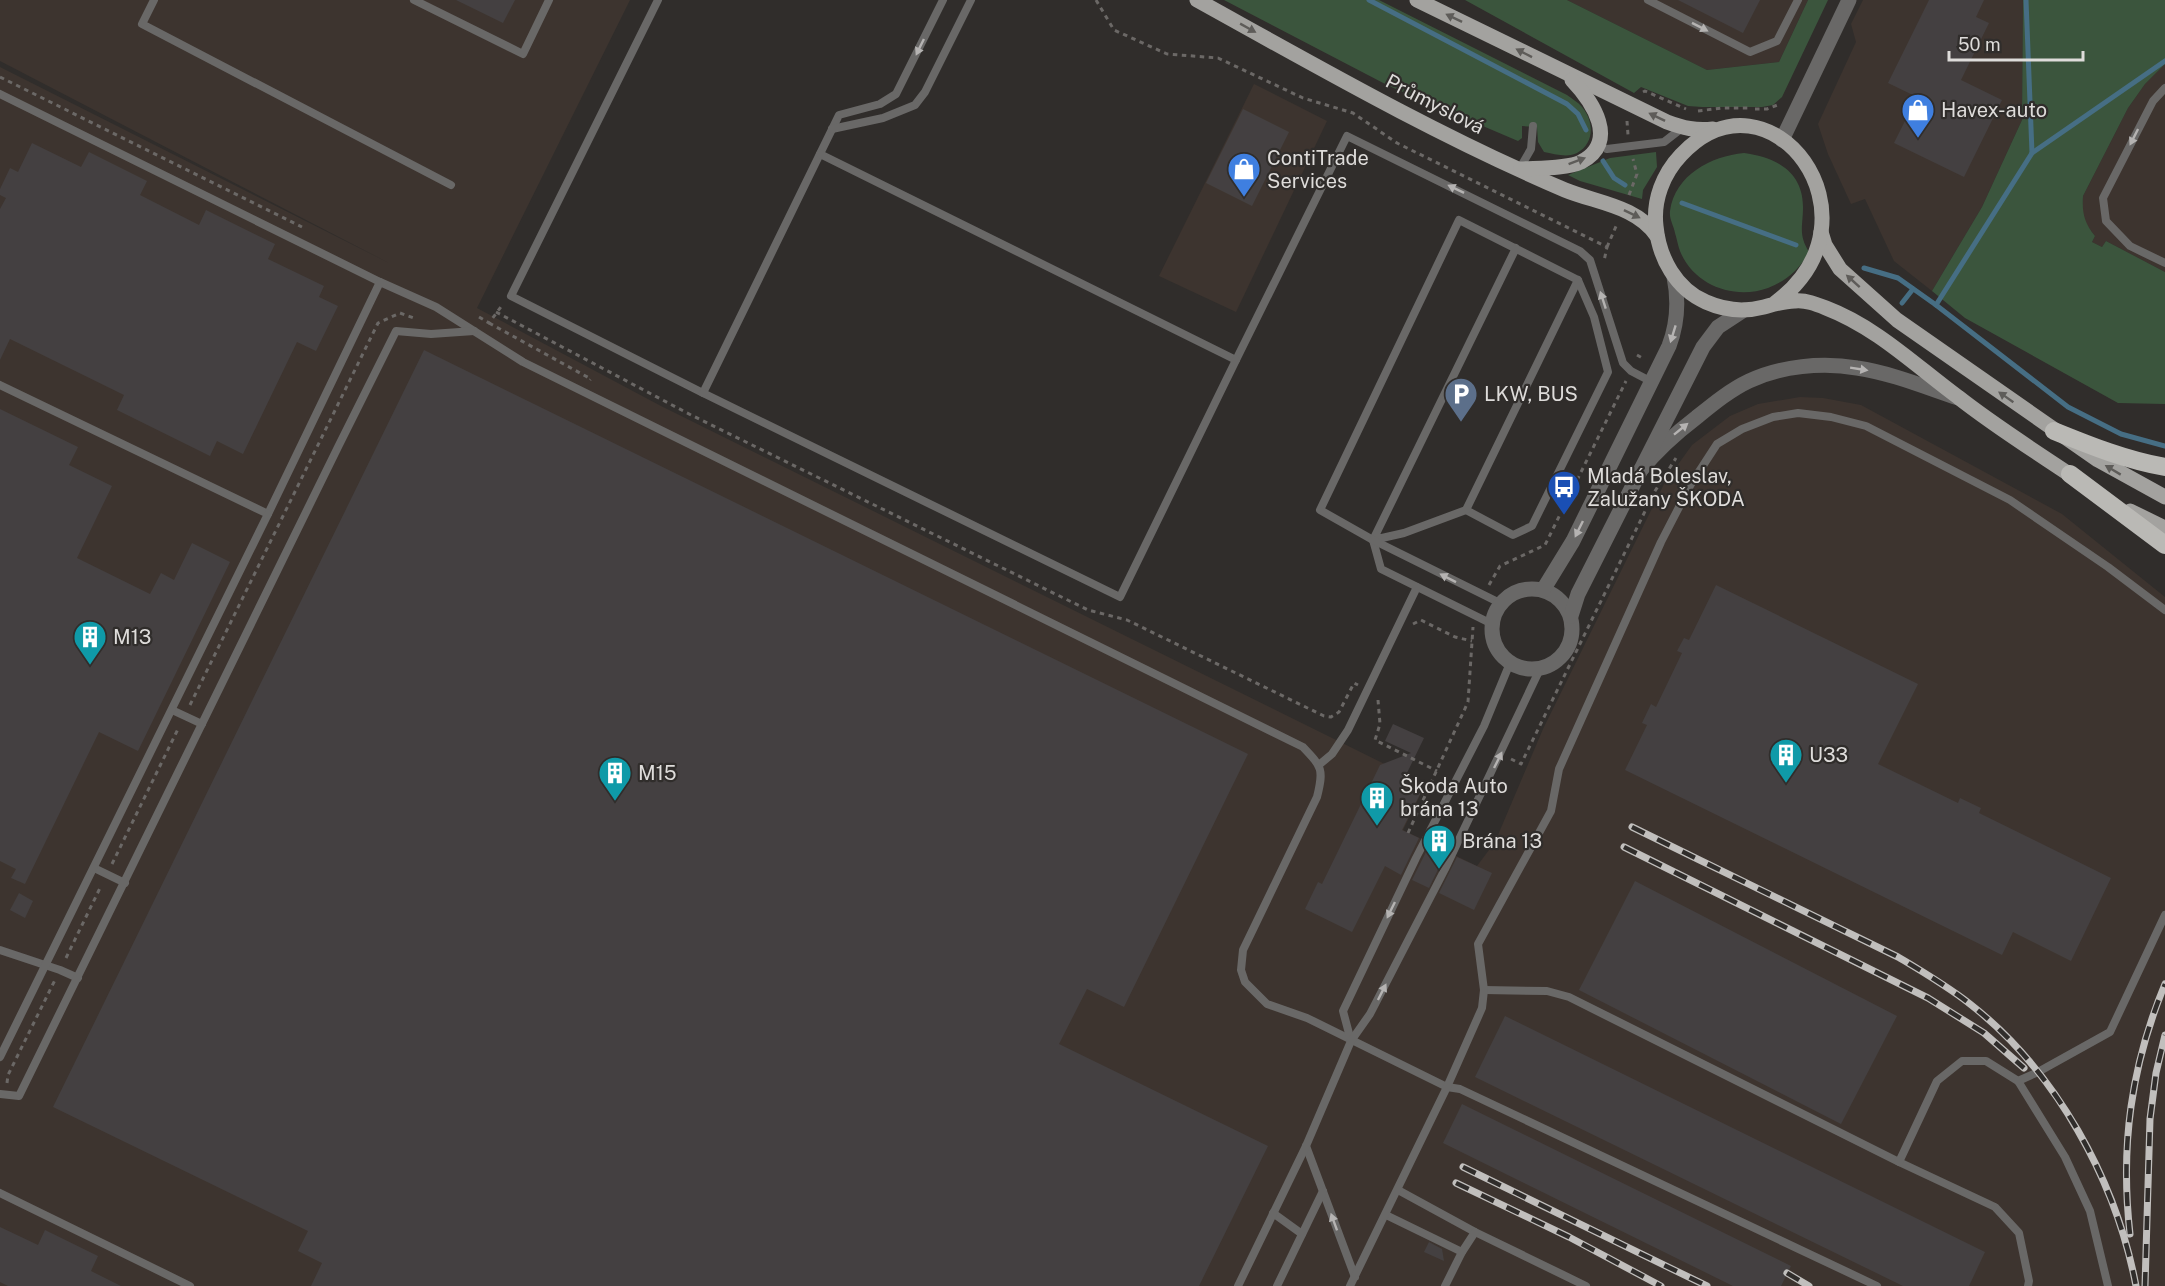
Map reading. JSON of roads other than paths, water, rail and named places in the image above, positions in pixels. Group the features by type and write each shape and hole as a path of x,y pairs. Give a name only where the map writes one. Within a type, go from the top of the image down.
{"highway":[{"path":"2054,431 2127,459 2165,467"},
{"path":"2070,474 2165,546"}],"main road":[{"name":"Průmyslová","path":"1197,0 1336,77 1520,170 1578,195 1631,213 1646,222 1657,236"},
{"path":"1417,0 1557,70 1682,128 1696,130 1733,126 1758,129 1782,140 1804,160 1813,173 1822,201 1821,232 1806,272 1787,294 1775,303"},
{"path":"1520,170 1579,162 1594,150 1598,142 1599,120 1590,101 1571,79 1557,70"},
{"path":"1733,126 1695,142 1676,160 1665,177 1658,196 1655,216 1657,236 1663,257 1674,277 1693,295 1705,302 1724,308 1743,310 1798,300 1839,314 1874,333 1958,398 2070,474 2119,505 2165,528"},
{"path":"1821,232 1828,252 1840,269 1897,320 2054,431 2126,477 2165,497"}],"street":[{"path":"1782,140 1849,0"},
{"path":"1544,590 1573,541 1670,346 1677,322 1678,299 1674,277"},
{"path":"1571,616 1556,596 1544,590 1532,588 1520,590 1500,603 1495,613 1492,635 1495,646 1510,663 1530,670 1540,669 1560,659 1567,650 1572,639 1571,616 1578,594 1640,471 1711,334 1730,317 1743,310"},
{"path":"1640,471 1677,432 1716,402 1749,381 1770,373 1814,366 1856,368 1958,398"}],"lane":[{"path":"154,0 142,24 451,185"},
{"path":"414,0 523,54 549,0"},
{"path":"658,0 511,296 702,393 1120,597 1347,136 1580,251 1590,260 1623,363 1631,371 1652,382"},
{"path":"702,393 839,115 880,104 896,94 943,0"},
{"path":"832,129 883,118 915,105 925,92 971,0"},
{"path":"1648,0 1750,52 1777,41 1798,0"},
{"path":"2165,88 2153,101 2103,198 2106,221 2130,246 2165,263"},
{"path":"0,94 380,282 436,307 523,362 1303,747 1320,764 1321,780 1317,797 1243,950 1242,970 1245,982 1267,1004 1307,1018 1447,1087 1460,1089 1877,1286"},
{"path":"1520,170 1531,149 1533,126"},
{"path":"1607,149 1664,142 1682,128"},
{"path":"820,154 1236,360"},
{"path":"1466,510 1513,535 1532,526 1608,372 1594,317 1578,280 1459,220 1320,510 1373,540 1500,603"},
{"path":"1492,624 1381,569 1373,540 1516,248"},
{"path":"1373,540 1404,532 1466,510 1578,280"},
{"path":"0,1057 380,282"},
{"path":"2,1094 19,1096 396,331 431,334 476,331"},
{"path":"0,385 268,514"},
{"path":"1350,1286 1447,1087 1482,1008 1484,990 1478,944 1551,811 1559,769 1660,542 1691,484 1718,444 1742,429 1773,417 1798,413 1831,417 1866,426 2010,500 2108,567 2165,610"},
{"path":"1320,764 1332,754 1348,730 1417,587"},
{"path":"1351,1041 1343,1011 1416,858 1484,726 1510,663"},
{"path":"1238,1286 1306,1146 1351,1041 1370,1014 1445,869 1540,669"},
{"path":"172,710 202,724"},
{"path":"94,868 125,883"},
{"path":"2018,1081 2110,1032 2165,915"},
{"path":"0,950 78,978"},
{"path":"1484,990 1547,991 1569,997 1899,1162 1995,1207 2019,1233 2029,1281 2028,1286"},
{"path":"1899,1162 1937,1081 1962,1061 1986,1061 2018,1081 2065,1158 2090,1211 2108,1286"},
{"path":"1306,1146 1355,1277"},
{"path":"1398,1190 1475,1232 1586,1286"},
{"path":"1277,1286 1323,1191"},
{"path":"0,1193 190,1286"},
{"path":"1274,1213 1302,1234"},
{"path":"1386,1215 1462,1252"},
{"path":"1445,1286 1475,1232"}],"waterway":[{"path":"1369,0 1567,104 1578,114 1586,130"},
{"path":"2026,0 2032,153 1936,305 2068,407 2121,434 2165,446"},
{"path":"2032,153 2165,61"},
{"path":"1603,161 1614,178 1625,185"},
{"path":"1682,203 1796,245"},
{"path":"1864,268 1898,278 1936,305"},
{"path":"1902,303 1913,289"}],"railway":[{"path":"1632,827 1898,957 1961,997 2001,1031 2029,1061 2078,1130 2114,1207 2127,1246 2136,1286"},
{"path":"1624,847 1928,998 1984,1033 2024,1068"},
{"path":"2130,1234 2126,1169 2131,1107 2144,1045 2165,984"},
{"path":"2145,1286 2150,1119 2156,1073 2165,1035"},
{"path":"1463,1167 1707,1286"},
{"path":"1456,1183 1569,1237 1661,1286"},
{"path":"1787,1273 1809,1286"}],"place":[{"name":"Havex-auto","path":"1918,139"},
{"name":"ContiTrade Services","path":"1244,198"},
{"name":"LKW, BUS","path":"1461,423"},
{"name":"Mladá Boleslav, Zalužany ŠKODA","path":"1564,516"},
{"name":"M13","path":"90,666"},
{"name":"U33","path":"1786,784"},
{"name":"M15","path":"615,802"},
{"name":"Škoda Auto brána 13","path":"1377,827"},
{"name":"Brána 13","path":"1439,870"}]}
